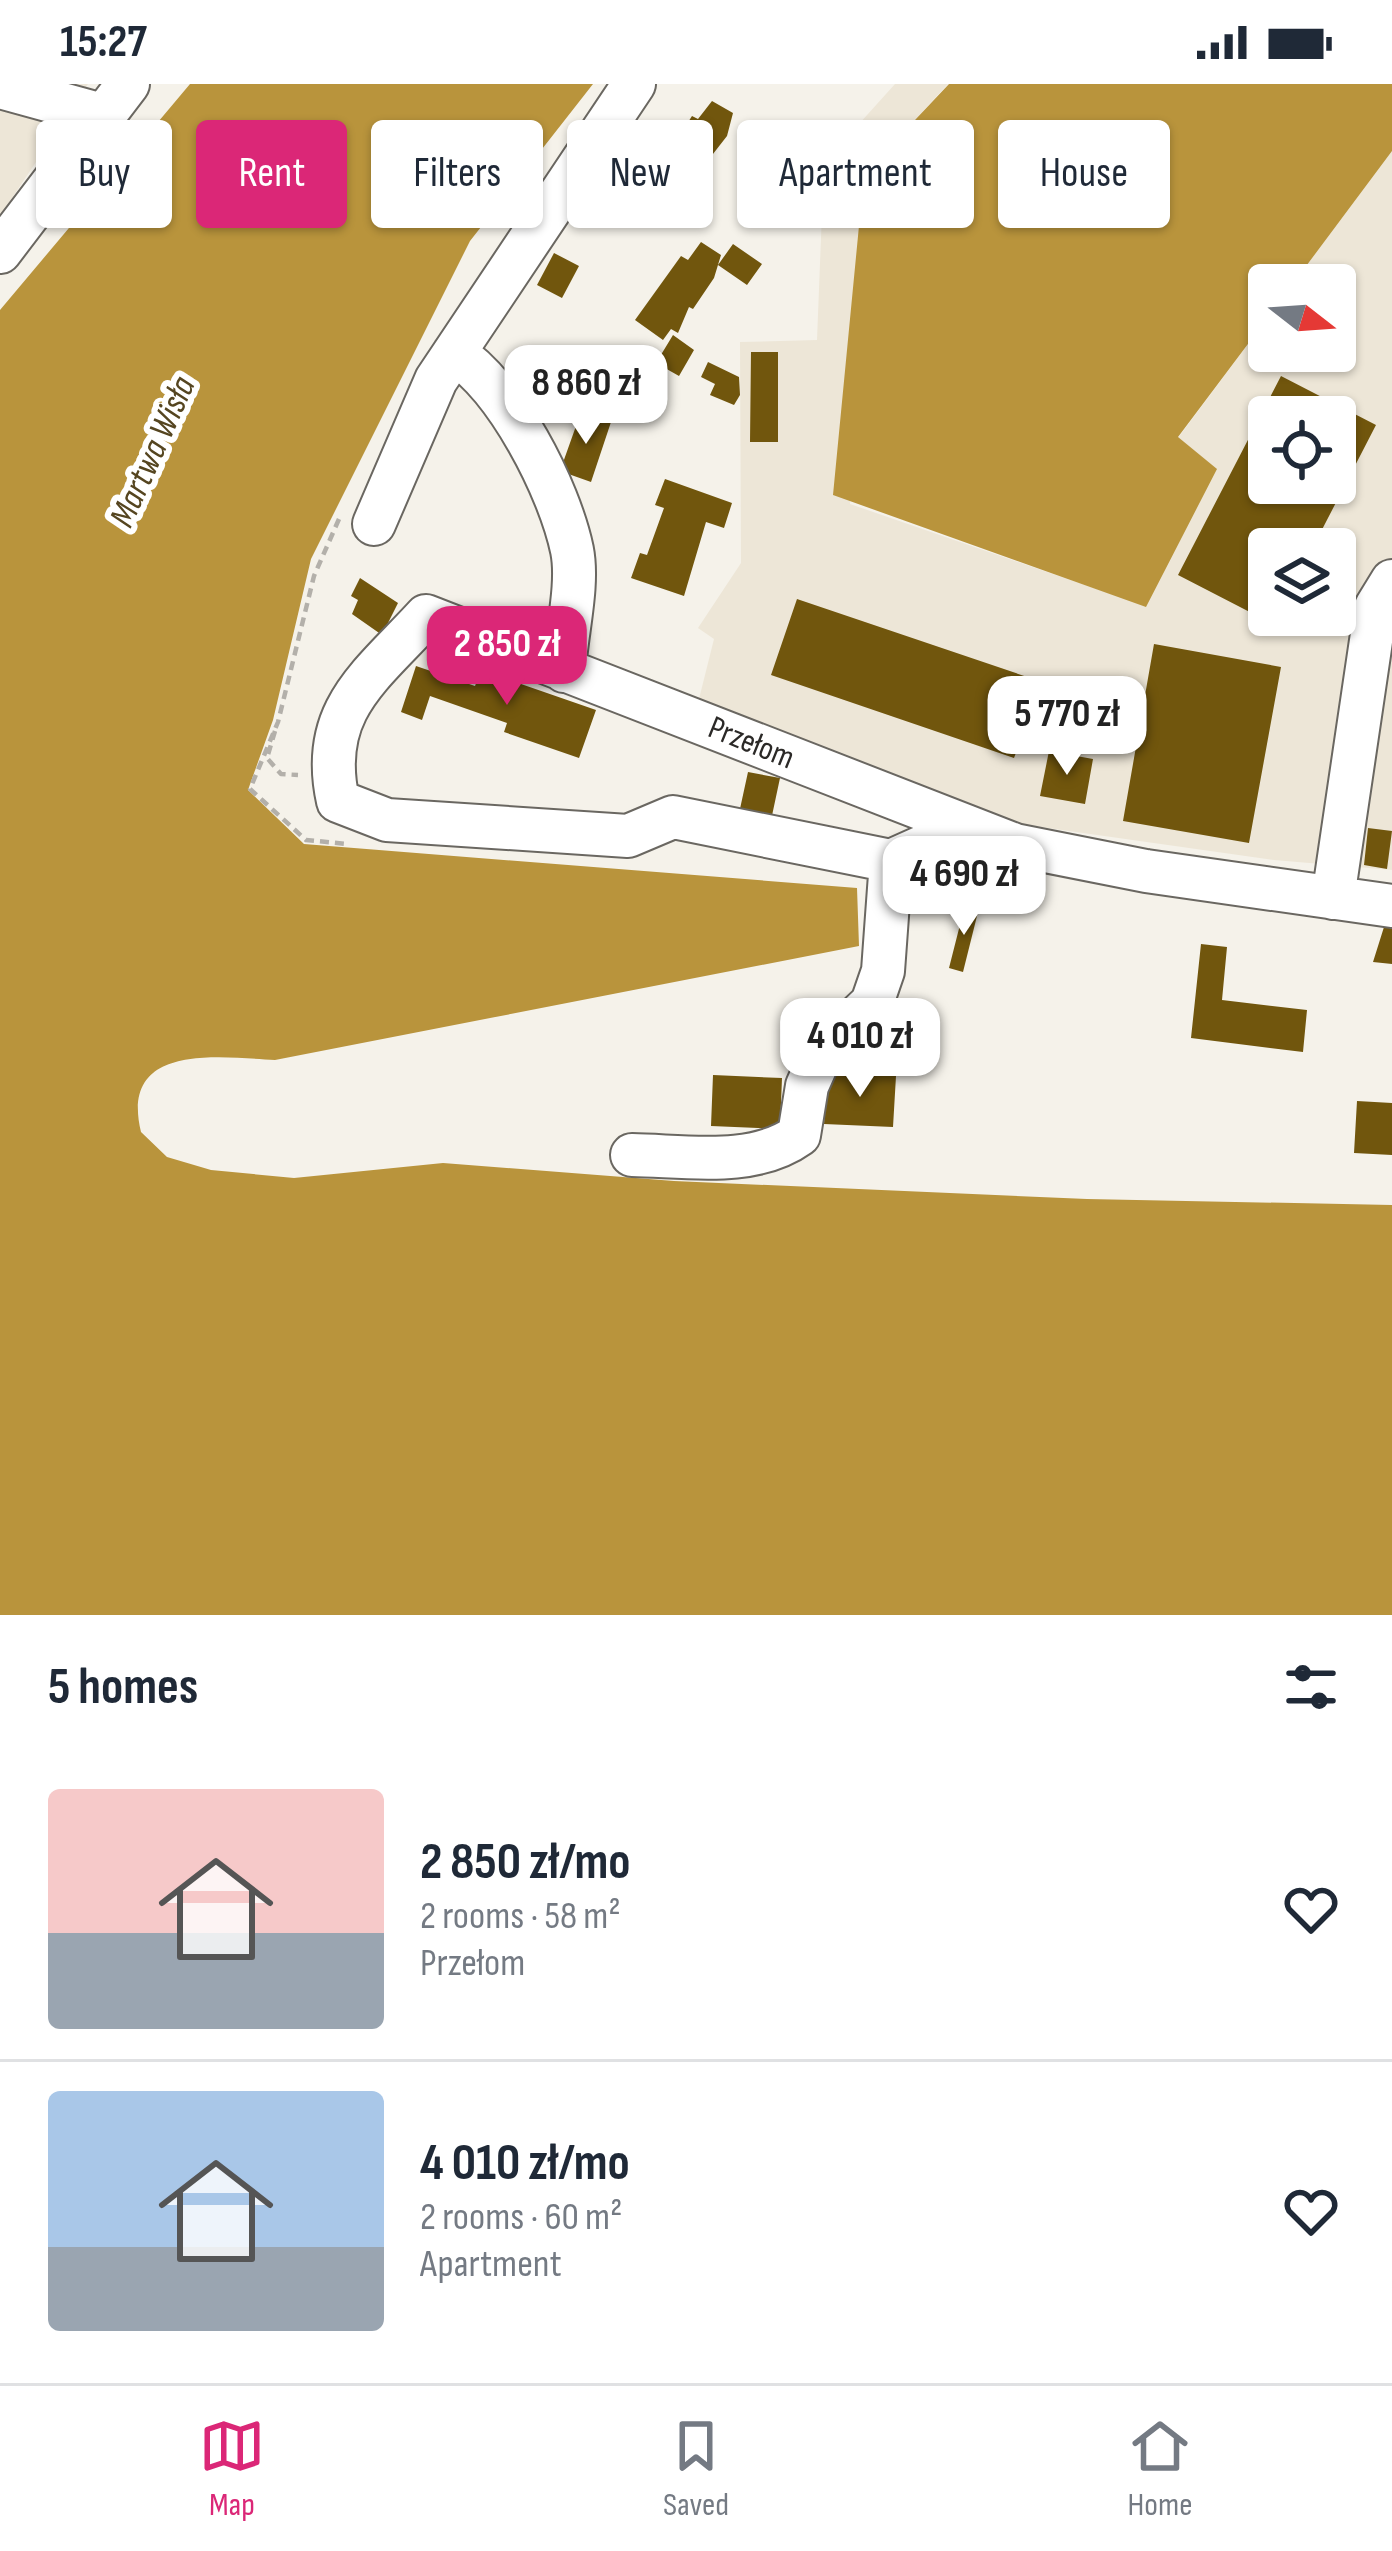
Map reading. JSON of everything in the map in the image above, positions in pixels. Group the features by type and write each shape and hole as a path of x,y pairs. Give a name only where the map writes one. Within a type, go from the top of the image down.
{"street":[{"path":"357,520 398,461 454,353 634,84"},
{"path":"0,87 115,100"},
{"path":"0,252 115,100"},
{"path":"454,353 483,374 507,403 572,551 564,671"},
{"path":"1334,898 1381,653 1376,607 1392,581"},
{"name":"Przełom","path":"333,779 336,728 426,616 1015,845 1077,859 1392,906"},
{"path":"333,779 338,801 387,820 628,836 673,817 891,860 967,826"},
{"path":"632,1155 746,1156 776,1151 799,1135 807,1086 823,1050 872,1003 883,971 891,860"}],"path":[{"path":"333,779 281,774 267,758 314,576 357,520"}],"shaded area":[{"path":"0,84 88,84 64,120 36,120 36,162 0,216"},
{"path":"895,84 948,84 915,120 863,120"},
{"path":"1392,151 1392,870 1274,860 998,821 699,699 714,639 698,628 741,563 740,342 817,340 821,228 862,228 850,504 1146,606 1178,438 1248,344 1248,372 1356,372 1356,264 1308,264"}],"water":[{"name":"Martwa Wisła","path":"190,84 593,84 543,148 543,120 371,120 371,228 480,228 311,559 273,720 248,790 304,844 857,888 859,946 275,1060 179,1061 159,1069 145,1082 138,1103 141,1132 167,1157 211,1170 294,1178 443,1163 674,1181 1087,1199 1392,1205 1392,1615 0,1615 0,310 69,228 172,228 172,120 160,120"},
{"path":"949,84 1392,84 1392,151 1308,264 1248,264 1248,344 1178,437 1217,469 1146,607 833,495 859,228 974,228 974,120 915,120"}],"building":[{"path":"712,101 733,113 727,136 713,154 713,120 689,120 692,116 698,119"},
{"path":"701,242 721,255 714,278 693,309 689,307 678,333 671,329 663,340 635,320 681,256 688,260"},
{"path":"733,244 762,264 747,285 718,265"},
{"path":"554,253 579,266 562,298 537,285"},
{"path":"673,335 694,350 679,376 656,363"},
{"path":"751,352 778,352 778,442 750,442"},
{"path":"708,362 739,377 740,395 734,405 710,395 715,384 701,377"},
{"path":"1281,376 1320,396 1271,396"},
{"path":"581,412 611,422 591,482 560,471"},
{"path":"1356,415 1376,425 1356,464"},
{"path":"1248,440 1248,504 1335,504 1323,528 1248,528 1248,611 1178,575"},
{"path":"665,479 732,503 724,528 706,522 684,596 631,578 640,553 647,555 664,508 655,505"},
{"path":"360,578 398,603 382,635 352,614 358,600 351,596"},
{"path":"797,599 1042,682 1014,758 771,675"},
{"path":"1154,644 1281,667 1249,843 1123,821"},
{"path":"416,666 475,686 481,670 596,710 579,758 504,732 507,723 430,696 422,720 401,712"},
{"path":"1049,751 1093,759 1085,804 1040,796"},
{"path":"748,772 780,778 770,825 738,818"},
{"path":"1368,828 1392,831 1387,869 1364,865"},
{"path":"965,905 979,908 963,972 949,968"},
{"path":"1384,927 1392,928 1392,964 1373,962"},
{"path":"1201,944 1227,947 1222,1000 1307,1010 1303,1052 1191,1038"},
{"path":"827,1073 896,1076 893,1127 824,1124"},
{"path":"713,1075 782,1078 780,1129 711,1126"},
{"path":"1357,1101 1392,1103 1392,1155 1354,1153"}]}
